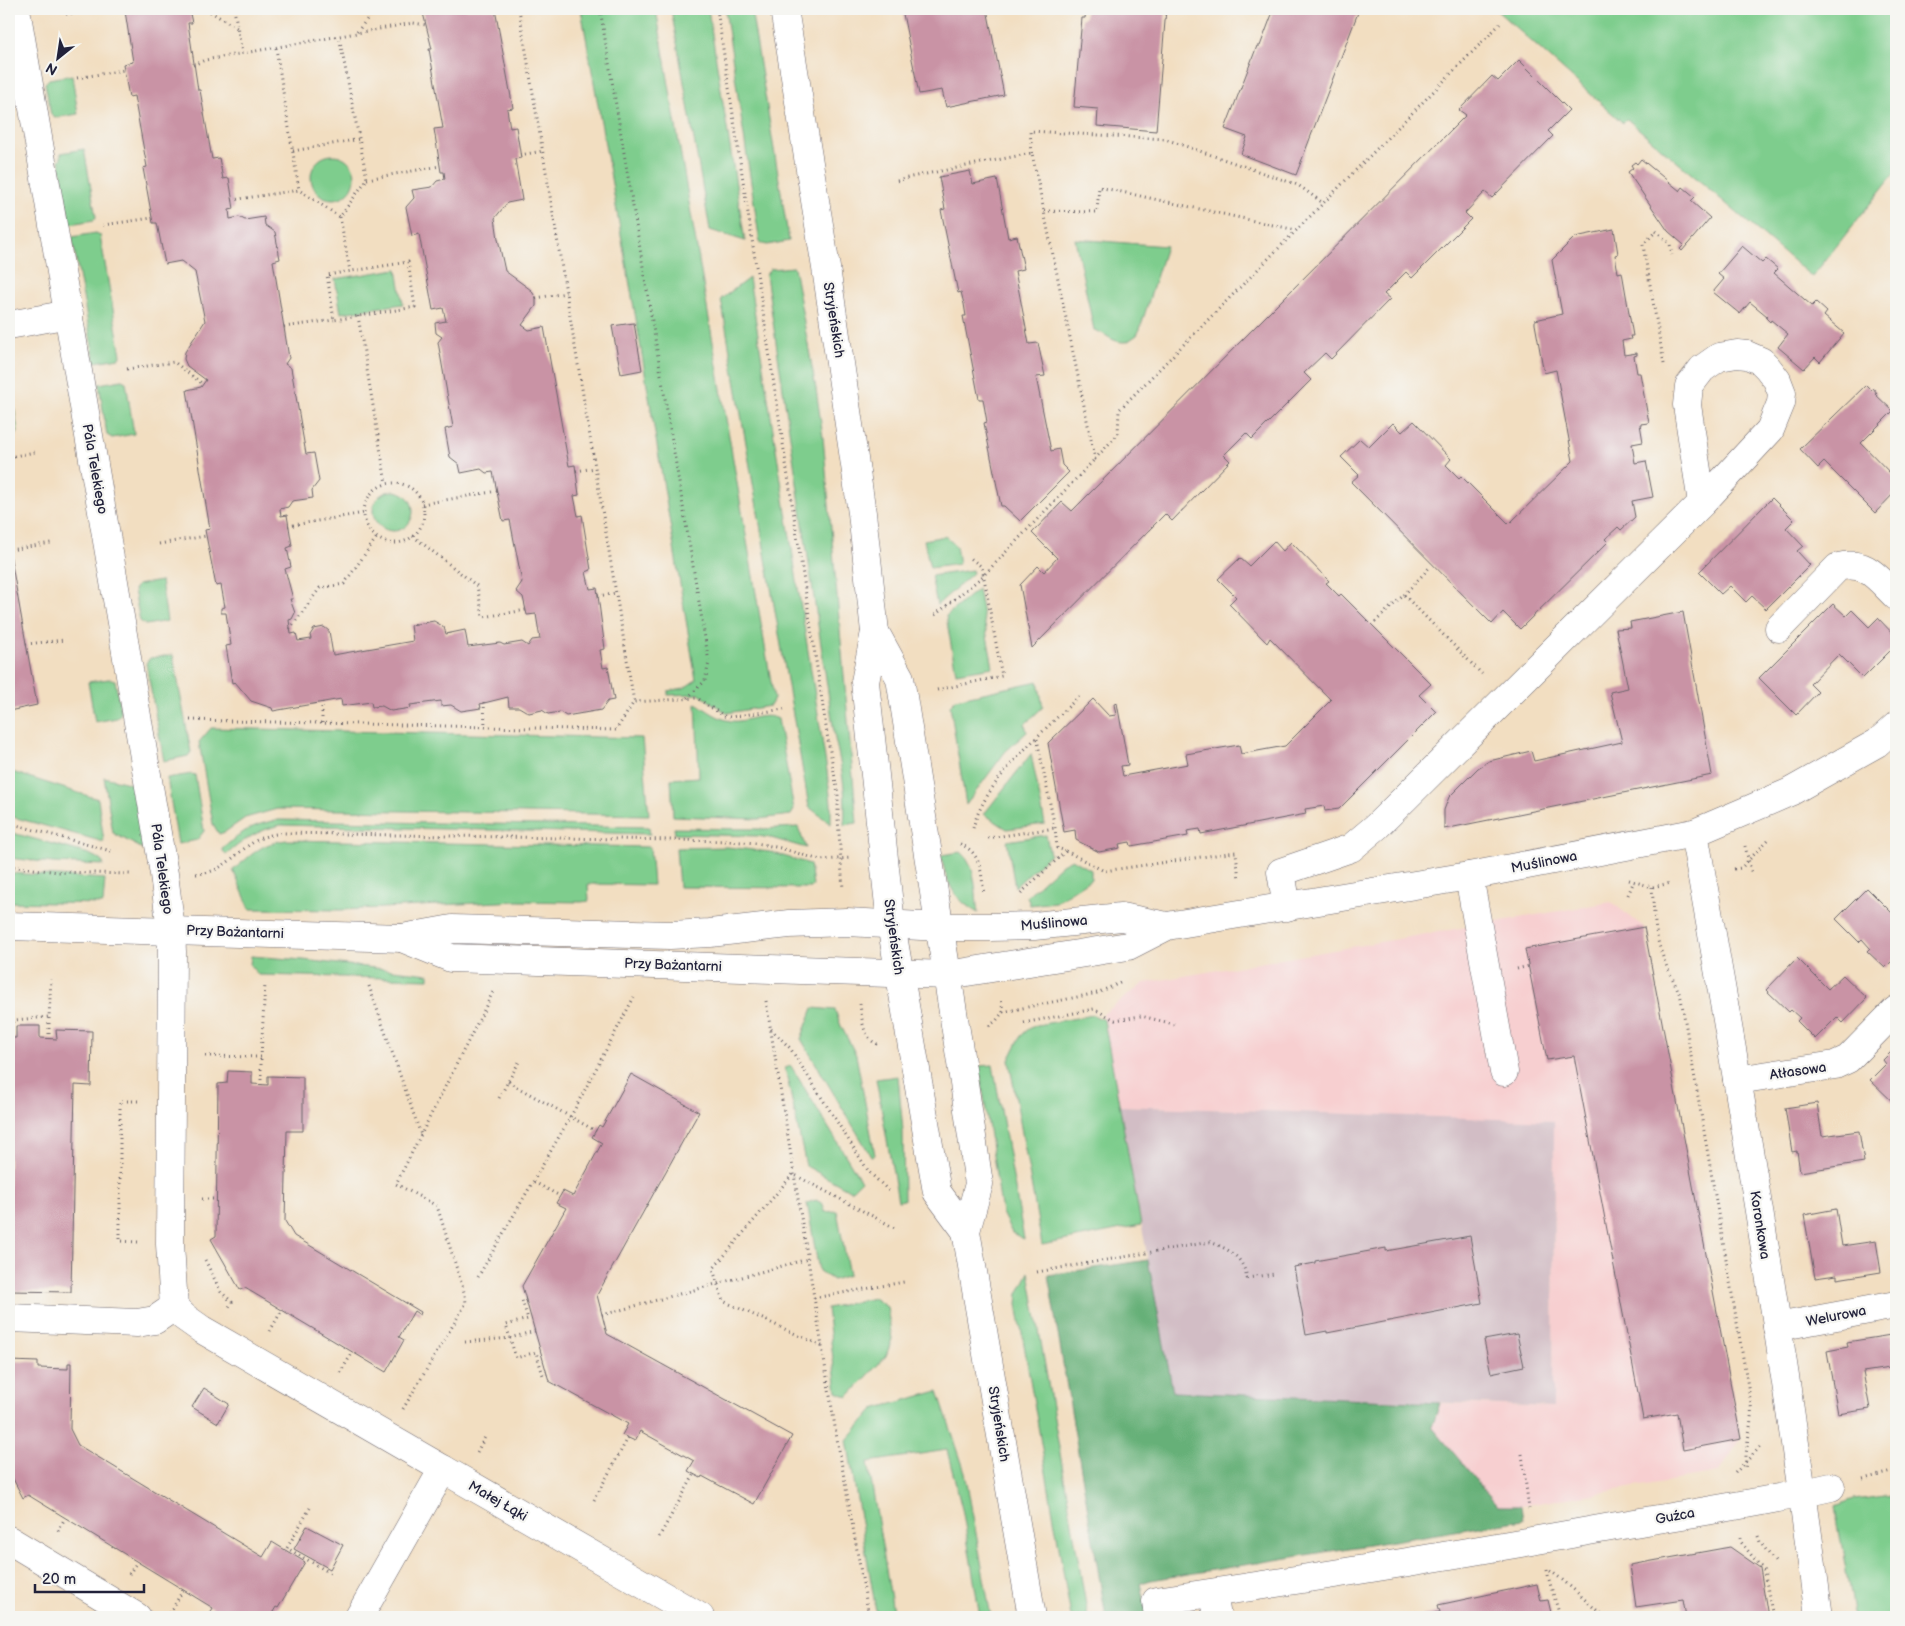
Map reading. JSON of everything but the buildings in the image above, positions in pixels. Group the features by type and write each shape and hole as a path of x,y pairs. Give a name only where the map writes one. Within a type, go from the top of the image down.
{"street":[{"name":"Pála Telekiego","path":"16,9 161,856 171,930 170,1244 174,1307"},
{"name":"Stryjeńskich","path":"784,9 848,411 862,513 875,632 865,682 891,924 937,1192 966,1231"},
{"path":"9,325 69,314"},
{"path":"1284,894 1281,872 1351,848 1377,826 1702,503 1770,430 1781,403 1782,393 1777,380 1761,361 1748,355 1737,354 1719,357 1702,369 1689,386 1687,405 1702,503"},
{"path":"1779,628 1838,567 1853,565 1869,569 1896,596"},
{"name":"Stryjeńskich","path":"875,632 900,678 948,975 979,1184 966,1231 1032,1617"},
{"name":"Muślinowa","path":"948,975 1128,946 1167,926 1284,894 1470,876 1694,833 1790,792 1876,743 1896,726"},
{"name":"Koronkowa","path":"1694,833 1777,1327 1803,1493 1819,1617"},
{"path":"1470,876 1504,1072"},
{"name":"Muślinowa","path":"940,927 1034,926 1121,917 1167,926"},
{"name":"Przy Bażantarni","path":"9,926 402,938 452,929 670,935 710,934 789,924 847,922 940,927"},
{"name":"Przy Bażantarni","path":"402,938 451,958 948,975"},
{"name":"Atłasowa","path":"1737,1080 1835,1066 1848,1059 1896,1010"},
{"name":"Welurowa","path":"1777,1327 1896,1305"},
{"path":"9,1318 137,1323 155,1320 174,1307"},
{"name":"Małej Łąki","path":"174,1307 184,1317 213,1336 700,1617"},
{"path":"359,1617 443,1469"},
{"name":"Guźca","path":"1158,1617 1156,1601 1215,1605 1316,1578 1546,1551 1752,1503 1831,1487"},
{"path":"9,1540 137,1617"}],"path":[{"path":"66,14 103,9"},
{"path":"206,9 237,28"},
{"path":"234,9 242,53"},
{"path":"357,33 375,9"},
{"path":"190,720 616,730 634,702 519,9"},
{"path":"600,9 709,662 705,681 686,699"},
{"path":"717,9 826,731 838,794 843,894"},
{"path":"193,65 205,60 413,23 427,25"},
{"path":"935,615 983,576 1118,434 1118,410 1500,24"},
{"path":"339,36 360,139 366,180 340,217 350,271"},
{"path":"276,47 299,190"},
{"path":"77,78 124,70"},
{"path":"1094,459 1032,153 1030,131 1165,139 1298,184 1324,203"},
{"path":"293,151 360,139"},
{"path":"520,155 543,150"},
{"path":"897,181 1032,153"},
{"path":"366,180 440,166"},
{"path":"1044,211 1097,212 1099,187 1296,230"},
{"path":"232,200 299,190 340,217"},
{"path":"103,225 152,218"},
{"path":"1666,374 1643,245 1656,231 1670,244 1672,255"},
{"path":"284,327 334,320 415,307 408,262 327,275 334,320"},
{"path":"536,298 566,293"},
{"path":"358,316 386,484"},
{"path":"127,369 174,362 203,384"},
{"path":"9,457 35,452"},
{"path":"576,471 595,468"},
{"path":"399,483 411,488 422,504 424,518 420,528 413,536 404,541 394,543 382,541 371,533 365,523 364,513 367,498 376,488 386,484 399,483"},
{"path":"422,504 497,490"},
{"path":"288,526 364,513"},
{"path":"159,544 206,536"},
{"path":"413,536 478,586 483,618 526,610"},
{"path":"290,629 320,588 344,584 377,537"},
{"path":"10,550 50,543"},
{"path":"937,690 1002,676 982,567 969,557"},
{"path":"1375,622 1430,567"},
{"path":"598,596 616,593"},
{"path":"1404,595 1488,680"},
{"path":"26,644 65,640"},
{"path":"973,828 977,811 1008,768 1079,696"},
{"path":"634,702 697,698 724,716 730,717 784,709"},
{"path":"322,702 322,723"},
{"path":"484,702 485,727"},
{"path":"1037,738 1055,828 1057,848 1104,871 1236,852 1240,885 1284,894"},
{"path":"9,823 111,851"},
{"path":"988,838 1055,828"},
{"path":"192,874 205,874 220,867 260,838 284,832 728,841 780,848 820,860 856,858"},
{"path":"1744,840 1752,875"},
{"path":"956,842 971,849 980,864 985,899"},
{"path":"1019,894 1066,851"},
{"path":"9,866 58,872 135,874"},
{"path":"1624,879 1652,888 1680,882"},
{"path":"1652,888 1656,928 1661,953 1681,998 1750,1404 1751,1426 1746,1462 1752,1503"},
{"path":"49,1038 51,979"},
{"path":"986,1028 996,1021 1003,1012 1097,994 1128,979"},
{"path":"261,1085 264,984"},
{"path":"369,986 421,1135"},
{"path":"402,1411 466,1303 461,1279 438,1206 396,1184 494,989"},
{"path":"478,1277 571,1116 637,992"},
{"path":"1000,994 1003,1012"},
{"path":"765,995 836,1433 869,1617"},
{"path":"859,998 862,1024 869,1038 875,1044 887,1044"},
{"path":"1024,1023 1094,1009 1115,1020 1141,1016 1174,1024"},
{"path":"9,1031 14,1020 49,1017"},
{"path":"771,1028 790,1048 869,1172 889,1191"},
{"path":"172,1056 261,1057"},
{"path":"499,1098 519,1062"},
{"path":"508,1082 596,1131"},
{"path":"147,1101 120,1101 120,1241 147,1242"},
{"path":"794,1174 895,1228"},
{"path":"794,1174 713,1269 723,1301 822,1346"},
{"path":"534,1182 560,1196"},
{"path":"1037,1272 1210,1242 1225,1248 1239,1258 1245,1268 1246,1278 1275,1274"},
{"path":"204,1258 222,1292 232,1302 213,1336"},
{"path":"602,1314 808,1259"},
{"path":"814,1298 904,1282"},
{"path":"526,1299 522,1300 528,1319 506,1325 516,1358 536,1352 543,1375 547,1374"},
{"path":"465,1342 510,1338 535,1331"},
{"path":"594,1500 628,1438"},
{"path":"659,1537 694,1475"},
{"path":"310,1508 287,1548 332,1574"},
{"path":"1758,1533 1760,1542 1776,1562 1778,1571"},
{"path":"1739,1534 1741,1542 1764,1571 1773,1617"},
{"path":"1546,1551 1551,1592 1556,1599 1560,1617"},
{"path":"1547,1569 1564,1580 1583,1600 1605,1617"},
{"path":"167,1617 183,1590"},
{"path":"273,1613 280,1617"}],"shaded area":[{"path":"1611,902 1644,927 1741,1439 1718,1473 1521,1506 1498,1506 1432,1427 1440,1403 1553,1407 1554,1122 1120,1106 1103,1014 1144,983"},
{"path":"1120,1106 1554,1121 1553,1407 1172,1392"}],"green space":[{"path":"581,9 656,9 774,699 770,706 727,713 699,694 668,695 668,691 684,688 696,680 636,319"},
{"path":"671,9 708,9 745,241 710,230"},
{"path":"725,9 751,9 789,241 767,245 760,243"},
{"path":"1495,9 1896,9 1896,171 1812,277 1627,119 1623,123"},
{"path":"72,75 78,114 55,118 51,115 45,83 49,79"},
{"path":"84,149 96,217 94,220 70,224 59,160 61,159 61,153"},
{"path":"333,155 345,159 351,165 355,177 351,189 345,195 333,199 321,195 315,189 311,177 315,165 321,159"},
{"path":"96,233 100,235 121,355 119,358 95,362 72,237"},
{"path":"1075,239 1166,246 1140,329 1137,335 1127,342 1113,340 1094,330"},
{"path":"794,267 823,437 857,823 844,825 845,803 840,760 835,739 766,275 770,269"},
{"path":"397,269 403,304 341,313 335,279"},
{"path":"749,278 827,771 831,803 831,824 809,807 721,299"},
{"path":"9,376 18,431 15,436 9,437"},
{"path":"122,380 126,382 134,434 112,438 107,435 99,384"},
{"path":"393,491 407,497 413,511 407,525 393,531 379,525 373,511 379,497"},
{"path":"945,536 956,546 959,564 930,568 924,540"},
{"path":"972,570 973,573 937,605 931,576"},
{"path":"161,581 167,621 146,625 140,621 134,590 137,585"},
{"path":"978,589 993,667 956,673 946,616"},
{"path":"173,655 191,752 188,756 164,761 146,663 150,658"},
{"path":"115,680 121,713 117,718 95,722 88,682"},
{"path":"1038,681 1043,707 1025,724 1027,732 1005,752 966,805 950,705 956,699"},
{"path":"696,703 717,716 731,721 766,716 778,719 794,810 791,815 759,819 673,816 671,779 699,777"},
{"path":"211,728 642,738 649,815 277,809 245,818 219,834 213,824 199,742"},
{"path":"1031,754 1045,824 1007,829 984,814"},
{"path":"9,771 98,799 104,842 9,816"},
{"path":"195,775 204,831 197,840 178,844 167,778"},
{"path":"104,777 133,784 144,845 142,846 143,849 113,833"},
{"path":"279,820 649,827 650,834 281,825 251,836 226,855 222,849 248,829"},
{"path":"798,827 806,848 757,836 675,834 674,828 761,829"},
{"path":"9,832 89,854 101,860 104,865 53,863 9,858"},
{"path":"1046,835 1050,854 1015,887 1007,841"},
{"path":"278,841 650,847 653,885 588,884 589,901 581,902 518,901 342,910 250,909 233,870 252,854 264,847"},
{"path":"727,847 770,852 810,864 813,885 811,888 679,887 676,848"},
{"path":"961,852 970,864 973,872 978,913 962,902 948,882 941,855"},
{"path":"1072,859 1091,870 1091,879 1055,902 1030,905 1027,896 1062,864"},
{"path":"9,873 105,879 103,904 9,902"},
{"path":"251,956 429,974 429,979 258,975 250,965"},
{"path":"813,1008 835,1010 856,1055 875,1155 871,1156 801,1039"},
{"path":"1093,1015 1104,1020 1141,1225 1042,1245 1009,1060 1021,1036 1032,1026"},
{"path":"993,1065 1024,1239 1012,1233 1002,1213 979,1066"},
{"path":"791,1066 861,1181 851,1191 806,1166 785,1068"},
{"path":"898,1076 903,1131 904,1200 898,1201 876,1079"},
{"path":"816,1200 823,1204 825,1212 837,1211 849,1275 833,1280 819,1271 807,1203"},
{"path":"1148,1260 1173,1392 1440,1403 1432,1427 1498,1506 1521,1506 1523,1520 1151,1580 1141,1583 1148,1617 1106,1617 1048,1275"},
{"path":"1029,1272 1088,1617 1071,1617 1017,1304 1018,1294"},
{"path":"874,1298 887,1307 892,1339 886,1356 848,1397 837,1392 827,1308"},
{"path":"938,1391 965,1472 991,1617 980,1617 963,1513 947,1450 868,1462 894,1617 877,1617 847,1440 874,1409"},
{"path":"1885,1496 1896,1499 1896,1617 1854,1617 1835,1507 1854,1500"}]}
